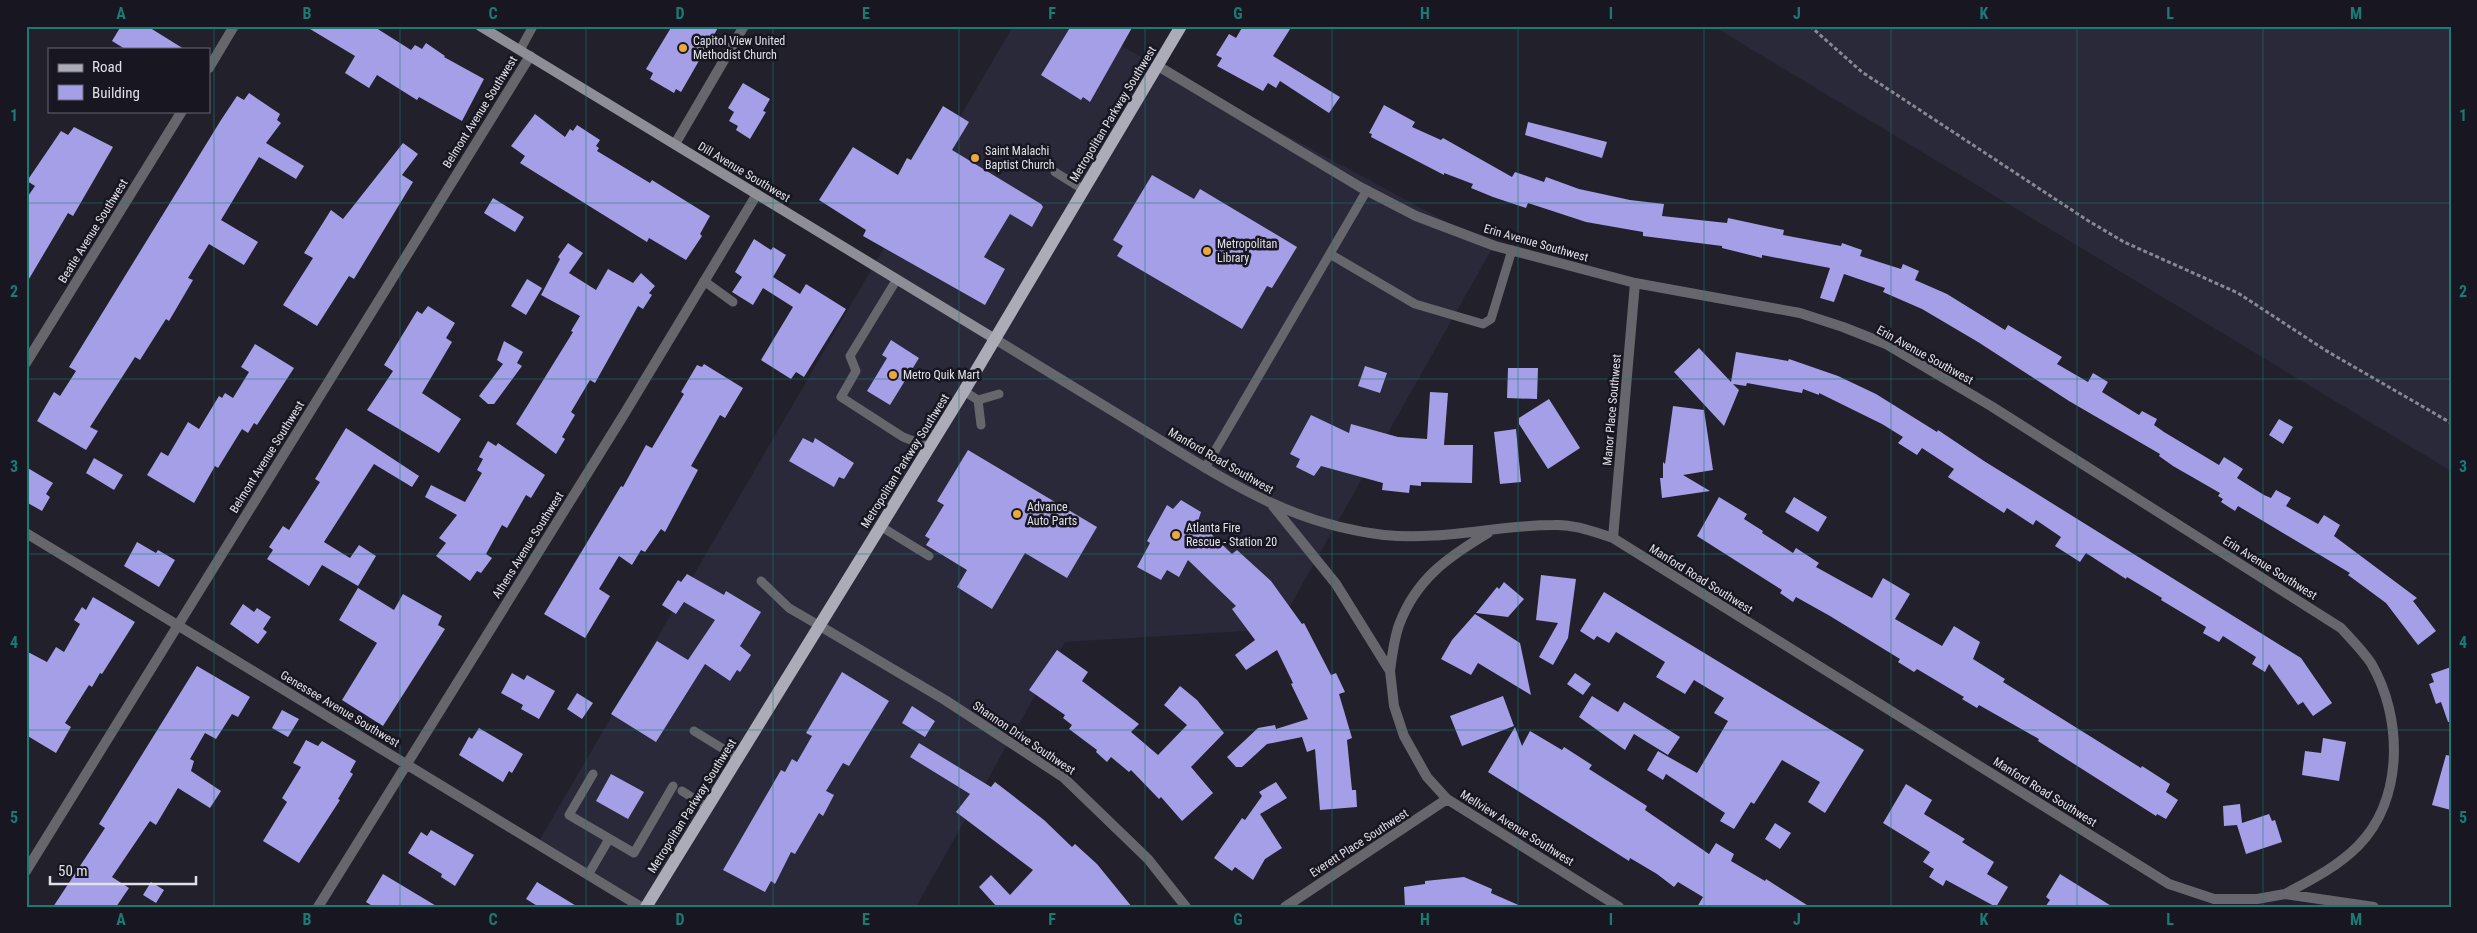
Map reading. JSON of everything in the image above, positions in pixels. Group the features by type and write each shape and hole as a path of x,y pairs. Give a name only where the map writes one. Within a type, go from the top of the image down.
{"main road":[{"name":"Dill Avenue Southwest","path":"480,26 995,339"},
{"name":"Metropolitan Parkway Southwest","path":"646,907 964,391 1181,26"}],"street":[{"path":"210,66 234,26"},
{"path":"675,144 744,26"},
{"name":"Belmont Avenue Southwest","path":"26,871 530,56"},
{"name":"Erin Avenue Southwest","path":"1158,66 1367,190 1416,216 1512,250 1636,283 1800,313 1844,326 1886,344 1991,406 2341,628 2370,663 2387,699 2395,743 2391,782 2379,819 2359,845 2329,871 2285,894"},
{"name":"Beatie Avenue Southwest","path":"26,363 181,112"},
{"name":"Athens Avenue Southwest","path":"318,907 757,194"},
{"name":"Manor Place Southwest","path":"1612,538 1636,283"},
{"name":"Manford Road Southwest","path":"995,339 1205,468 1272,505 1327,524 1384,535 1439,537 1555,524 1583,528 1612,538 2169,884 2214,899 2257,903 2285,894 2374,907"},
{"name":"Mellview Avenue Southwest","path":"1272,505 1336,584 1390,671"},
{"name":"Mellview Avenue Southwest","path":"1491,531 1448,558 1416,590 1398,626 1390,671 1394,706 1404,736 1427,777 1448,799 1618,907"},
{"name":"Genessee Avenue Southwest","path":"26,532 641,907"},
{"name":"Shannon Drive Southwest","path":"820,626 945,700 1063,777 1148,859 1186,907"},
{"name":"Everett Place Southwest","path":"1285,907 1448,799"}],"lane":[{"path":"520,50 533,26"},
{"path":"1055,172 1084,190"},
{"path":"1205,468 1367,190"},
{"path":"1330,254 1415,304 1483,324 1491,319 1512,250"},
{"path":"897,279 850,356 856,372 841,397 903,437 929,446"},
{"path":"704,281 733,302"},
{"path":"964,391 978,400 999,394"},
{"path":"978,400 981,425"},
{"path":"880,526 930,556"},
{"path":"761,581 789,608 820,626"},
{"path":"694,731 738,758"},
{"path":"593,774 569,815 634,852 673,786"},
{"path":"682,791 707,807"},
{"path":"588,875 609,839"}],"path":[{"path":"1810,26 1862,72 2087,220 2132,246 2238,293 2324,350 2451,422"}],"shaded area":[{"path":"1013,26 1084,26 1493,247 1277,629 1065,642 916,907 633,907 535,848"},
{"path":"1713,26 2451,26 2451,471 2053,231"}],"building":[{"path":"121,26 147,26 182,48 123,48 112,41"},
{"path":"305,26 373,26 411,50 415,45 422,49 426,43 444,57 484,79 462,121 419,97 417,100 377,75 369,88 345,73 355,56"},
{"name":"Capitol View United Methodist Church","path":"672,26 719,26 681,92 676,89 674,93 650,79 653,73 646,69"},
{"path":"1071,26 1133,26 1090,102 1083,97 1081,100 1041,75"},
{"path":"1243,26 1292,26 1273,56 1340,97 1329,113 1280,81 1276,88 1268,83 1263,91 1217,66 1222,58 1216,55 1229,34 1236,38"},
{"path":"743,83 770,99 763,111 766,112 750,139 736,130 738,126 729,121 734,112 728,108"},
{"path":"249,93 280,114 277,120 281,123 266,143 304,166 296,179 259,157 221,220 258,242 244,265 209,244 188,278 193,280 169,321 166,319 140,360 135,357 90,427 98,431 86,450 37,421 54,392 60,396 76,371 69,367 221,120 237,96 244,100"},
{"path":"1384,105 1415,122 1412,127 1441,140 1443,138 1512,177 1515,172 1544,182 1546,177 1579,189 1630,200 1664,204 1662,216 1727,223 1728,218 1784,230 1783,235 1841,246 1842,243 1862,250 1860,256 1901,269 1903,264 1919,271 1915,280 1947,294 2005,330 2008,325 2062,357 2057,364 2088,382 2093,373 2108,382 2102,392 2139,415 2142,411 2157,419 2154,425 2219,465 2224,457 2243,469 2237,478 2264,495 2271,498 2276,490 2291,498 2286,506 2318,524 2324,515 2340,525 2334,536 2417,598 2413,601 2436,631 2418,645 2386,603 2348,575 2350,573 2238,506 2235,511 2221,502 2223,499 2218,496 2220,493 2173,466 2159,456 2160,454 2069,401 1978,342 1922,309 1883,292 1885,288 1844,274 1834,302 1820,298 1830,268 1762,255 1762,258 1722,248 1722,246 1643,236 1643,232 1586,222 1528,203 1526,208 1493,197 1471,188 1473,184 1444,173 1444,175 1371,137 1372,134 1369,133"},
{"path":"943,106 969,122 952,150 1043,207 1032,227 1010,214 984,257 1005,269 985,305 863,236 866,230 819,200 853,147 898,175 907,158 911,160"},
{"path":"535,114 565,137 570,129 573,131 577,125 600,140 596,146 599,148 597,151 650,183 652,180 710,216 700,234 702,236 686,260 649,238 647,242 520,163 525,156 511,146"},
{"path":"1528,122 1607,142 1602,158 1525,135"},
{"path":"74,127 113,147 73,216 68,213 26,284 26,199 35,186 27,181 61,131 68,135"},
{"path":"403,143 418,154 402,175 413,182 354,279 349,276 317,326 283,305 313,258 304,253 331,210 343,219"},
{"name":"Metropolitan Library","path":"1152,175 1194,199 1200,189 1297,247 1272,288 1267,286 1242,329 1117,256 1123,246 1113,240"},
{"path":"493,198 524,217 515,232 484,213"},
{"path":"754,239 771,250 773,247 786,255 773,277 800,294 806,284 846,309 804,377 796,372 791,379 761,360 793,307 763,288 753,305 732,292 742,277 735,272"},
{"path":"568,243 583,253 569,273 596,290 608,269 633,283 641,273 655,286 649,293 652,295 643,309 638,306 595,383 590,380 571,412 575,415 562,437 565,439 556,454 516,424 573,332 571,331 580,316 541,295 560,259 558,257"},
{"path":"527,279 542,288 526,315 511,306"},
{"path":"428,306 455,323 446,338 452,342 422,393 461,419 439,453 367,410 393,371 384,365 417,311 422,314"},
{"name":"Metro Quik Mart","path":"891,340 919,358 890,405 867,391 887,358 882,355"},
{"path":"504,341 523,352 517,363 522,366 494,404 488,404 479,396 503,364 497,360"},
{"path":"255,344 294,368 257,425 254,423 248,433 242,429 218,468 215,466 194,503 147,475 161,452 168,456 188,422 199,429 219,396 222,398 225,393 233,398 249,372 241,367"},
{"path":"1699,348 1731,382 1736,352 1788,361 1789,359 1838,376 1876,394 1937,432 1938,430 1984,461 2301,658 2332,703 2313,716 2303,702 2298,705 2269,664 2265,672 2252,664 2256,657 2223,636 2219,642 2203,633 2206,627 2161,600 2162,598 2127,577 2126,579 2086,553 2080,562 2055,546 2061,537 2036,520 2033,525 2007,508 2004,513 1948,477 1954,469 1922,448 1917,455 1898,443 1903,437 1882,424 1819,393 1819,395 1803,389 1802,393 1747,383 1746,386 1733,384 1739,390 1724,426 1674,372"},
{"path":"704,364 743,388 725,418 720,415 691,466 698,470 665,532 661,529 645,552 641,550 632,565 619,556 599,589 610,596 585,638 544,614 621,486 623,487 646,445 652,448 684,394 681,392 697,365 702,367"},
{"path":"1365,366 1387,373 1380,393 1358,386"},
{"path":"1508,368 1538,368 1537,399 1507,398"},
{"path":"1430,392 1448,393 1444,445 1473,445 1472,483 1421,482 1421,486 1410,485 1409,493 1382,490 1383,483 1321,466 1314,476 1296,467 1300,459 1290,454 1311,415 1349,433 1351,424 1398,437 1427,439"},
{"path":"1549,399 1580,448 1548,469 1519,424 1519,418"},
{"path":"1673,406 1704,410 1713,470 1683,475 1710,491 1662,498 1660,478 1663,478 1663,462 1665,464"},
{"path":"2279,419 2293,427 2283,444 2269,435"},
{"path":"346,428 419,476 412,487 374,464 324,542 350,558 359,545 376,556 358,586 322,565 309,586 267,559 273,550 269,547 283,526 289,530 320,482 315,479"},
{"path":"1516,429 1521,482 1500,484 1494,432"},
{"path":"803,438 813,443 815,438 854,463 844,479 839,477 834,487 789,461"},
{"path":"488,441 496,446 498,443 545,475 531,498 526,495 507,528 502,525 486,554 492,558 481,573 477,571 470,581 436,556 446,543 439,538 457,515 425,497 431,485 465,502 482,473 477,470 483,459 479,457"},
{"name":"Advance Auto Parts","path":"968,450 1097,527 1067,578 1025,553 992,609 957,587 967,570 926,545 930,539 925,536 944,505 937,501"},
{"path":"94,458 123,475 114,490 86,473"},
{"path":"26,467 53,483 46,494 50,497 42,511 26,502"},
{"path":"1719,497 1747,514 1744,519 1763,531 1762,533 1793,553 1796,548 1819,563 1816,567 1872,598 1883,578 1910,594 1895,619 1942,646 1954,626 1980,642 1973,659 2005,679 2003,682 2170,784 2166,792 2178,800 2166,819 2157,814 2156,816 2038,741 2039,739 1979,705 1977,708 1962,699 1964,697 1917,669 1914,672 1898,662 1900,659 1830,616 1796,597 1793,602 1780,593 1782,590 1697,536"},
{"path":"1794,497 1827,517 1818,532 1785,512"},
{"path":"1181,500 1201,512 1197,524 1207,530 1232,554 1237,550 1271,581 1302,624 1304,623 1331,675 1336,673 1345,692 1339,694 1352,738 1347,740 1352,790 1356,790 1357,807 1320,810 1315,749 1307,752 1302,737 1267,744 1242,767 1236,767 1227,757 1258,728 1275,725 1276,729 1308,719 1277,650 1246,670 1235,655 1255,640 1232,609 1236,606 1188,560 1179,577 1167,570 1161,580 1137,567 1150,543 1147,541 1167,505 1173,509"},
{"path":"137,542 156,553 158,550 175,560 159,587 124,566"},
{"path":"687,574 724,595 726,591 761,612 740,646 751,655 740,672 737,670 730,681 705,664 656,742 611,714 657,641 688,660 715,620 684,602 676,614 662,605 678,580 681,582"},
{"path":"1541,575 1576,579 1568,638 1553,665 1539,657 1558,623 1536,620"},
{"path":"1504,582 1524,599 1508,617 1476,613 1497,587 1499,589"},
{"path":"358,588 394,610 403,594 442,616 438,625 445,629 383,726 342,700 377,643 339,620"},
{"path":"1604,592 1864,750 1825,813 1808,802 1820,782 1782,760 1754,804 1751,802 1734,829 1720,821 1725,813 1666,774 1663,780 1647,770 1658,751 1697,773 1728,721 1714,713 1724,698 1694,680 1685,694 1656,677 1665,662 1616,632 1609,643 1597,636 1594,640 1580,631"},
{"path":"93,597 135,622 102,674 100,673 92,687 89,685 65,723 71,727 56,753 26,735 26,651 47,662 56,647 64,652 80,624 74,620 82,607 86,610"},
{"path":"243,604 254,612 257,608 271,617 263,629 267,632 258,644 230,624"},
{"path":"1475,614 1520,643 1531,695 1478,663 1471,675 1441,659 1452,640"},
{"path":"1057,650 1088,672 1082,681 1139,724 1131,732 1158,755 1187,725 1164,705 1180,686 1197,700 1224,733 1191,767 1213,793 1182,821 1161,797 1159,799 1131,770 1129,772 1111,757 1107,762 1096,752 1097,750 1069,729 1072,725 1063,718 1065,715 1029,690"},
{"path":"197,666 250,697 238,717 232,714 216,739 205,733 190,759 194,761 191,771 221,791 210,808 178,788 156,825 150,821 112,877 129,888 116,907 53,907 105,828 99,824"},
{"path":"2451,667 2451,722 2448,722 2441,702 2436,704 2429,684 2434,682 2431,674"},
{"path":"842,672 889,701 849,766 843,763 826,791 834,795 823,816 819,813 795,854 791,852 775,884 771,881 765,892 723,870 781,770 785,772 792,759 797,762 812,736 806,733"},
{"path":"512,673 524,680 527,675 555,691 539,719 521,709 523,705 501,693"},
{"path":"1575,673 1591,684 1583,695 1567,684"},
{"path":"577,693 593,703 582,719 567,709"},
{"path":"1503,696 1514,726 1462,746 1450,716"},
{"path":"1592,696 1618,712 1624,702 1680,737 1668,755 1634,734 1625,750 1579,717"},
{"path":"912,706 935,721 925,737 902,723"},
{"path":"282,710 299,719 288,737 272,728"},
{"path":"1515,727 1522,746 1530,731 1562,750 1564,747 1592,765 1589,769 1647,806 1645,810 1709,854 1716,843 1734,854 1731,861 1765,881 1766,879 1810,907 1697,907 1703,897 1678,882 1674,887 1630,858 1629,861 1488,772"},
{"path":"479,728 523,754 512,773 509,771 503,782 459,755 469,737 472,739"},
{"path":"2323,738 2346,742 2339,781 2302,775 2305,751 2321,753"},
{"path":"306,740 318,746 322,741 356,761 350,772 353,774 338,799 340,800 299,863 263,841 287,802 282,798 301,767 293,763"},
{"path":"919,743 991,787 995,782 1012,795 1044,820 1072,847 1075,844 1097,864 1132,907 997,907 979,887 991,875 1010,895 1033,870 956,812 970,794 910,757"},
{"path":"2446,755 2451,756 2451,810 2432,805"},
{"path":"611,774 644,792 628,819 596,801"},
{"path":"1276,782 1287,798 1260,814 1282,848 1265,859 1253,880 1235,867 1232,871 1214,858 1242,818 1245,820 1262,796 1259,792"},
{"path":"1906,784 1932,800 1924,814 1965,839 1962,842 1994,862 1987,874 2008,887 1996,907 1946,880 1943,886 1929,877 1934,869 1923,862 1930,852 1883,823"},
{"path":"2240,804 2242,823 2269,814 2272,821 2275,820 2282,842 2246,854 2237,825 2224,826 2223,806"},
{"path":"1775,823 1791,833 1780,849 1765,839"},
{"path":"431,830 474,855 455,886 441,877 442,874 408,853 421,832 427,836"},
{"path":"383,874 438,907 374,907 366,902"},
{"path":"2060,874 2113,907 2045,907 2050,900 2046,897"},
{"path":"1464,877 1492,889 1491,893 1523,907 1405,907 1404,887 1425,884 1425,881"},
{"path":"151,882 164,890 156,903 143,895"},
{"path":"537,882 578,907 539,907 526,899"}],"place":[{"name":"Capitol View United Methodist Church","path":"683,48"},
{"name":"Saint Malachi Baptist Church","path":"975,158"},
{"name":"Metropolitan Library","path":"1207,251"},
{"name":"Metro Quik Mart","path":"893,375"},
{"name":"Advance Auto Parts","path":"1017,514"},
{"name":"Atlanta Fire Rescue - Station 20","path":"1176,535"}]}
